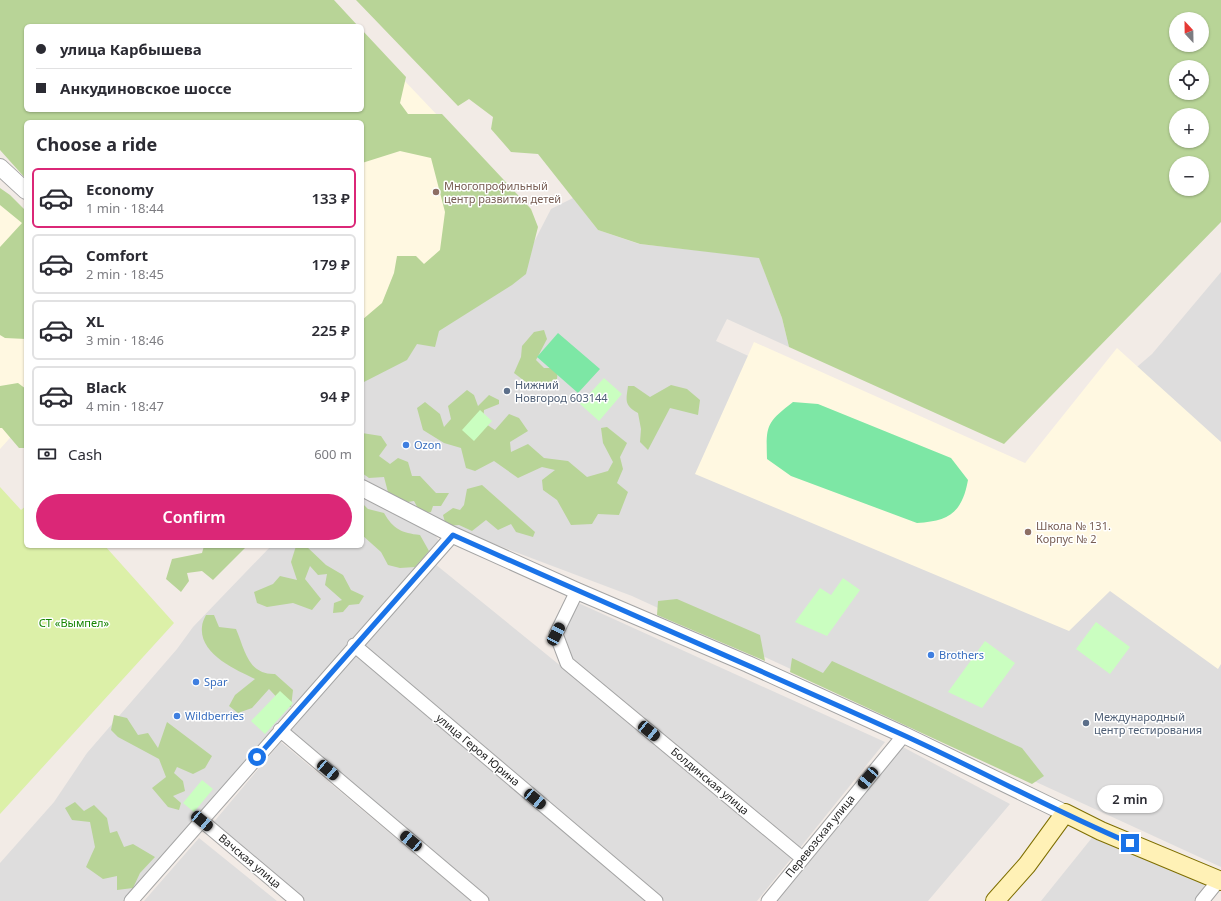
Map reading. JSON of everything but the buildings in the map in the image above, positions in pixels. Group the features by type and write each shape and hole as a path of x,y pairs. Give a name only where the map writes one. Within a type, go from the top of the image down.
{"main road":[{"path":"995,901 1027,865 1065,813 1101,831 1220,880"}],"street":[{"path":"0,167 24,189"},
{"path":"364,489 453,535 576,591 748,664 904,735 1065,813"},
{"path":"131,901 354,645 453,535"},
{"name":"Болдинская улица","path":"576,591 556,634 567,663 802,858"},
{"name":"улица Героя Юрина","path":"354,645 656,901"},
{"path":"280,730 482,901"},
{"name":"Перевозская улица","path":"768,901 904,735"},
{"name":"Вачская улица","path":"202,821 297,901"},
{"path":"1202,901 1220,880"}],"shaded area":[{"name":"Многопрофильный центр развития детей","path":"0,0 24,24 24,112 364,112 364,38 533,216 364,373 364,120 26,120"},
{"path":"0,193 24,215 24,422 0,449"},
{"path":"573,198 598,230 639,244 759,257 782,318 789,347 727,319 716,341 1004,474 1025,463 1152,354 1221,272 1221,867 632,596 457,530 364,479 364,374 518,273 551,209"},
{"name":"Школа № 131. Корпус № 2","path":"754,342 1025,463 1117,348 1221,442 1221,664 1218,669 1110,591 1069,631 695,474"},
{"path":"364,499 434,533 439,541 438,547 125,901 0,901 0,863 54,802 87,753 177,649 193,627 269,548 364,548"},
{"path":"435,564 794,855 757,901 664,901 362,644"},
{"path":"574,601 885,742 799,849 572,658 563,630"},
{"path":"355,653 648,901 488,901 289,733"},
{"path":"281,742 471,901 294,901 207,830"},
{"path":"899,745 1010,804 928,901 771,901"},
{"path":"1095,834 1203,880 1204,886 1202,892 1194,901 1041,901"},
{"path":"199,838 277,901 144,901"}],"green space":[{"name":"Многопрофильный центр развития детей","path":"0,0 334,0 356,24 24,24 24,112 364,112 364,32 406,77 400,103 408,114 442,114 531,209 538,227 526,274 512,285 439,331 435,347 417,344 407,360 364,382 364,318 382,303 394,273 397,256 416,256 424,264 440,250 445,212 431,158 400,151 364,162 364,120 24,120 24,177 0,150"},
{"path":"356,0 1221,0 1221,222 1004,444 789,347 782,318 759,258 640,244 598,230 538,154 511,152 491,129 493,117 469,99 458,106"},
{"path":"0,188 10,195 24,209 24,339 5,338 0,335 0,247 22,223 0,205"},
{"path":"544,330 547,339 536,360 544,368 558,368 557,379 535,389 514,373 521,357 522,346 534,332"},
{"path":"558,333 600,369 578,393 537,357"},
{"path":"604,378 622,394 599,421 580,404"},
{"path":"18,383 24,388 24,448 19,448 2,428 0,428 0,386"},
{"path":"671,385 687,389 700,400 698,415 670,408 648,450 640,442 641,429 638,413 630,408 627,402 628,386 634,386 650,397"},
{"path":"467,390 474,395 478,406 489,395 499,400 499,404 484,410 483,422 495,430 509,414 519,418 528,431 510,442 511,452 528,444 544,458 568,461 587,477 608,471 613,462 603,443 601,428 607,427 627,443 620,457 623,469 617,483 628,492 619,515 598,514 592,524 571,525 557,500 543,490 542,480 555,470 542,467 518,478 494,461 475,471 466,468 461,448 444,443 423,430 417,408 425,402 440,414 444,427 451,419 448,406"},
{"path":"793,402 818,404 951,458 968,480 958,508 946,517 938,520 917,523 791,476 767,459 767,439 773,420"},
{"path":"480,410 492,421 474,441 462,430"},
{"path":"364,433 381,436 387,445 379,456 390,464 398,458 408,462 412,476 420,476 436,493 449,493 441,506 433,506 431,512 421,514 414,501 401,503 389,496 384,477 369,478 364,474"},
{"path":"482,485 535,532 533,537 516,532 511,524 498,530 486,520 472,531 459,525 446,526 443,515 453,508 460,510 464,505 467,489"},
{"name":"СТ «Вымпел»","path":"0,487 21,510 24,508 24,548 107,548 174,623 0,814"},
{"path":"364,505 368,509 384,513 391,523 399,529 408,533 420,535 429,551 415,567 400,568 388,565 381,552 364,537"},
{"path":"203,548 245,548 213,580 202,571 187,573 189,581 181,592 166,579 172,559 202,553"},
{"path":"295,548 308,548 326,565 343,575 351,590 364,596 359,604 349,605 343,612 333,613 334,603 342,600 325,585 327,574 318,575 310,566 305,579 321,599 312,610 293,603 267,607 257,603 254,592 273,584 280,576 297,580 291,562"},
{"path":"843,578 860,590 827,636 795,622 820,588 831,595"},
{"path":"677,599 760,635 765,661 657,615 658,601"},
{"path":"206,615 214,615 219,627 236,629 245,653 253,666 266,673 275,674 293,690 291,707 284,705 269,689 252,708 238,713 229,706 235,695 255,679 229,666 212,653 206,645 203,637 202,627"},
{"path":"1096,622 1130,647 1110,674 1076,649"},
{"path":"985,641 1015,663 982,708 948,692"},
{"path":"792,658 823,673 832,661 1022,748 1044,776 1032,784 790,672"},
{"path":"280,691 293,703 265,734 251,721"},
{"path":"114,715 127,718 138,735 148,733 158,748 167,722 212,756 205,768 193,774 177,767 174,773 183,781 185,791 173,796 181,803 179,810 168,807 152,788 166,777 159,759 118,737 111,730"},
{"path":"202,780 213,789 194,812 183,803"},
{"path":"75,802 84,811 94,805 107,818 110,833 117,831 124,847 133,844 155,857 140,873 133,888 117,890 117,876 103,879 86,867 95,847 90,822 72,820 65,808"}],"place":[{"name":"Многопрофильный центр развития детей","path":"436,192"},
{"name":"Нижний Новгород 603144","path":"507,391"},
{"name":"Ozon","path":"406,445"},
{"name":"Школа № 131. Корпус № 2","path":"1028,532"},
{"name":"Brothers","path":"931,655"},
{"name":"Spar","path":"196,682"},
{"name":"Wildberries","path":"177,716"},
{"name":"Международный центр тестирования","path":"1086,723"}],"route":[{"path":"257,757 354,645 453,535 576,591 748,664 904,735 1101,831 1130,843"}]}
